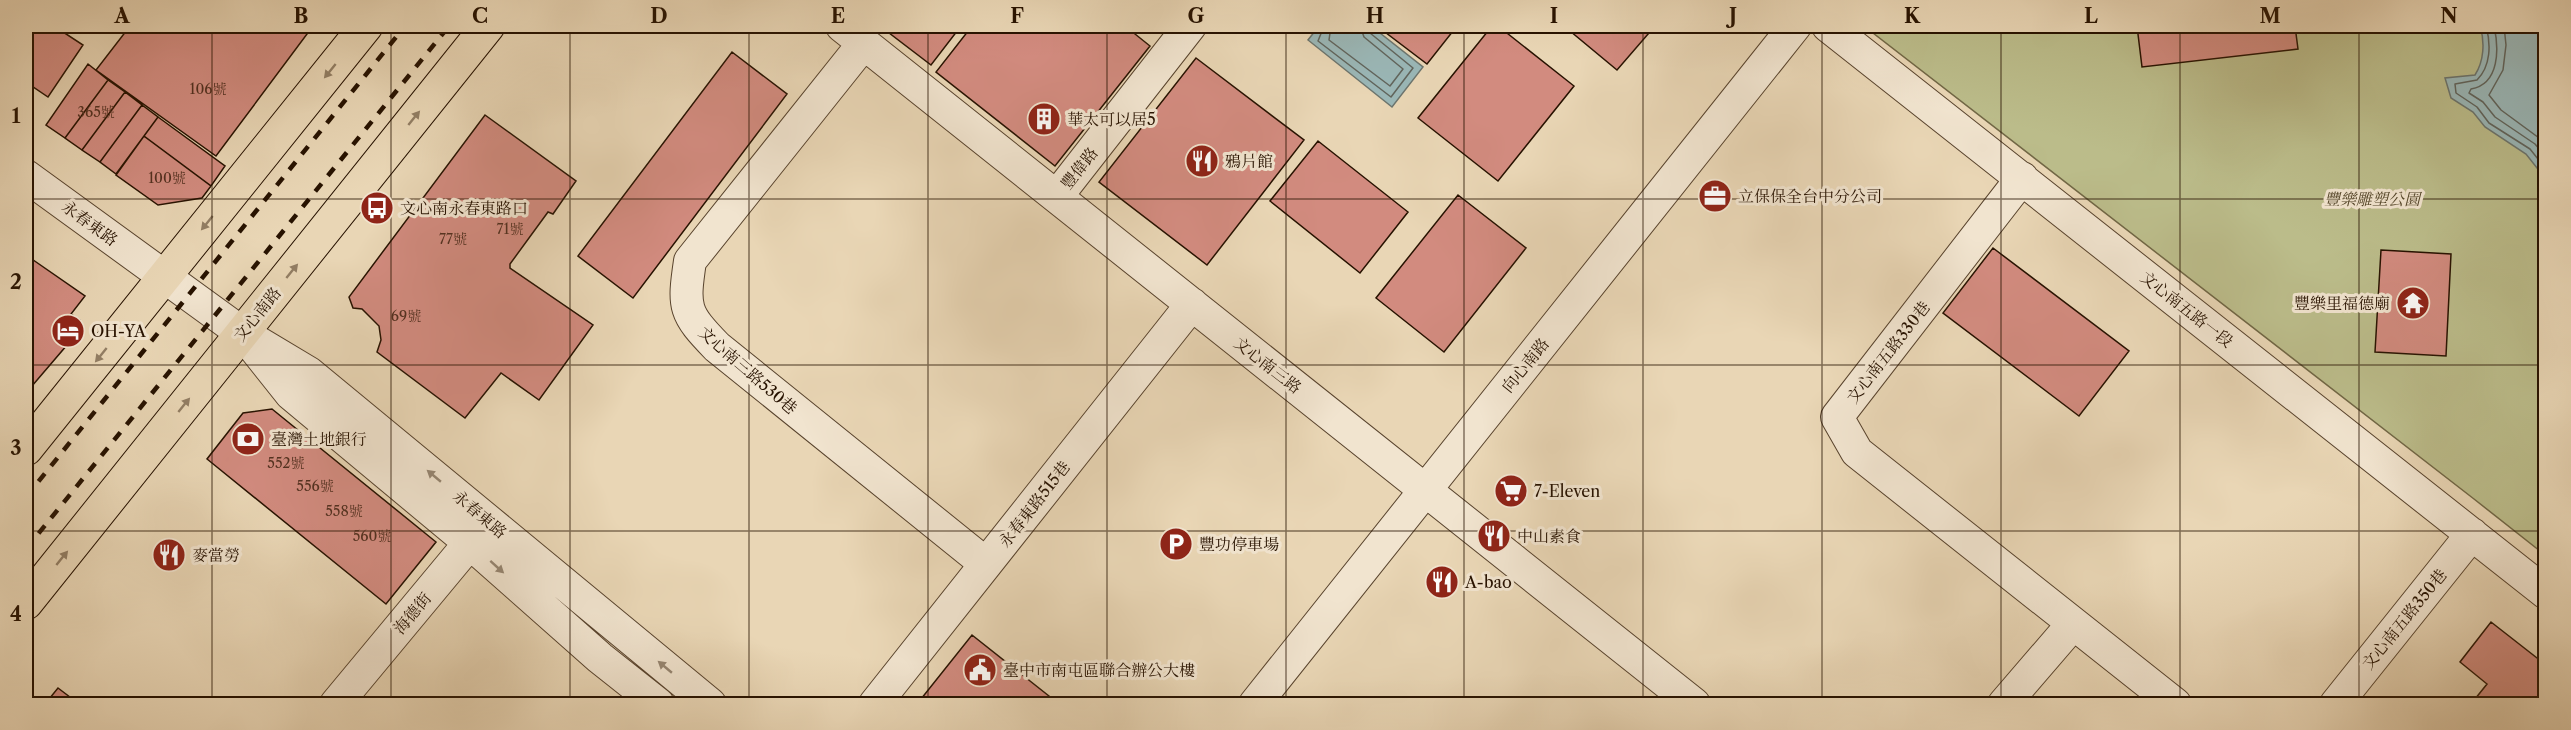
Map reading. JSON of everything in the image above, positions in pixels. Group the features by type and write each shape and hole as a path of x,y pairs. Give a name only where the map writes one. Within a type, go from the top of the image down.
{"main road":[{"path":"26,449 366,26"},
{"name":"文心南路","path":"26,603 488,26"}],"street":[{"name":"豐偉路","path":"1057,196 1190,26"},
{"name":"向心南路","path":"1255,705 1795,26"},
{"name":"文心南五路一段","path":"1828,26 2546,593"},
{"name":"文心南三路","path":"853,34 1694,705"},
{"name":"文心南三路530巷","path":"853,34 690,261 684,296 693,322 717,347 986,564"},
{"name":"永春東路","path":"26,176 242,333 291,394 710,705"},
{"name":"文心南五路330巷","path":"2022,178 1837,417 1857,452 2072,625"},
{"name":"永春東路515巷","path":"875,705 1192,304"},
{"name":"永春東路","path":"479,532 600,658 658,705"},
{"name":"海德街","path":"336,705 479,532"},
{"name":"文心南五路350巷","path":"2336,705 2472,534"},
{"path":"2004,705 2072,625 2175,705"}],"green space":[{"name":"豐樂雕塑公園","path":"1864,26 2545,26 2545,555 2474,499"}],"water":[{"path":"1319,26 1371,26 1423,67 1392,107 1308,40"},
{"path":"2480,26 2545,26 2545,178 2526,154 2485,127 2473,112 2451,98 2445,78 2475,75 2478,70 2483,51"}],"building":[{"path":"26,26 54,26 83,45 48,97 26,82"},
{"path":"130,26 313,26 216,156 96,70"},
{"path":"880,26 961,26 931,65"},
{"name":"華太可以居5","path":"972,26 1125,26 1150,46 1055,166 936,72"},
{"path":"1377,26 1457,26 1427,64"},
{"path":"1492,26 1498,26 1574,86 1498,181 1418,118"},
{"path":"1564,26 1655,26 1617,70"},
{"path":"2137,26 2295,26 2298,49 2142,67"},
{"path":"732,52 787,94 633,298 578,256"},
{"name":"鴉片館","path":"1196,58 1304,140 1207,265 1099,182"},
{"path":"88,64 108,80 65,138 46,125"},
{"path":"108,80 125,92 82,150 65,138"},
{"path":"125,92 142,105 100,162 82,150"},
{"path":"142,105 158,117 116,174 100,162"},
{"path":"485,115 576,181 553,214 548,212 510,264 510,268 593,325 539,400 501,373 465,418 377,352 381,340 379,326 362,309 353,308 349,297"},
{"path":"158,117 225,166 211,186 144,136"},
{"path":"144,136 211,186 202,198 158,205 116,175"},
{"path":"1318,141 1408,212 1360,273 1270,201"},
{"path":"1458,195 1526,248 1444,352 1376,298"},
{"path":"1993,248 2129,351 2079,416 1943,313"},
{"name":"豐樂里福德廟","path":"2381,250 2451,254 2446,356 2375,352"},
{"path":"26,255 85,296 71,314 80,320 68,334 73,338 26,393"},
{"path":"272,409 436,542 386,604 207,459 243,413"},
{"path":"2491,622 2546,665 2546,704 2471,704 2487,684 2460,662"},
{"name":"臺中市南屯區聯合辦公大樓","path":"972,635 1059,704 917,704"},
{"path":"58,688 79,704 45,704"}],"railway":[{"path":"26,497 405,26"},
{"path":"26,549 449,26"}],"place":[{"name":"華太可以居5","path":"1044,119"},
{"name":"鴉片館","path":"1202,161"},
{"name":"立保保全台中分公司","path":"1715,196"},
{"name":"文心南永春東路口","path":"377,208"},
{"name":"豐樂里福德廟","path":"2413,303"},
{"name":"OH-YA","path":"68,331"},
{"name":"臺灣土地銀行","path":"248,439"},
{"name":"7-Eleven","path":"1511,491"},
{"name":"中山素食","path":"1494,536"},
{"name":"豐功停車場","path":"1176,544"},
{"name":"麥當勞","path":"169,555"},
{"name":"A-bao","path":"1442,582"},
{"name":"臺中市南屯區聯合辦公大樓","path":"980,670"}]}
